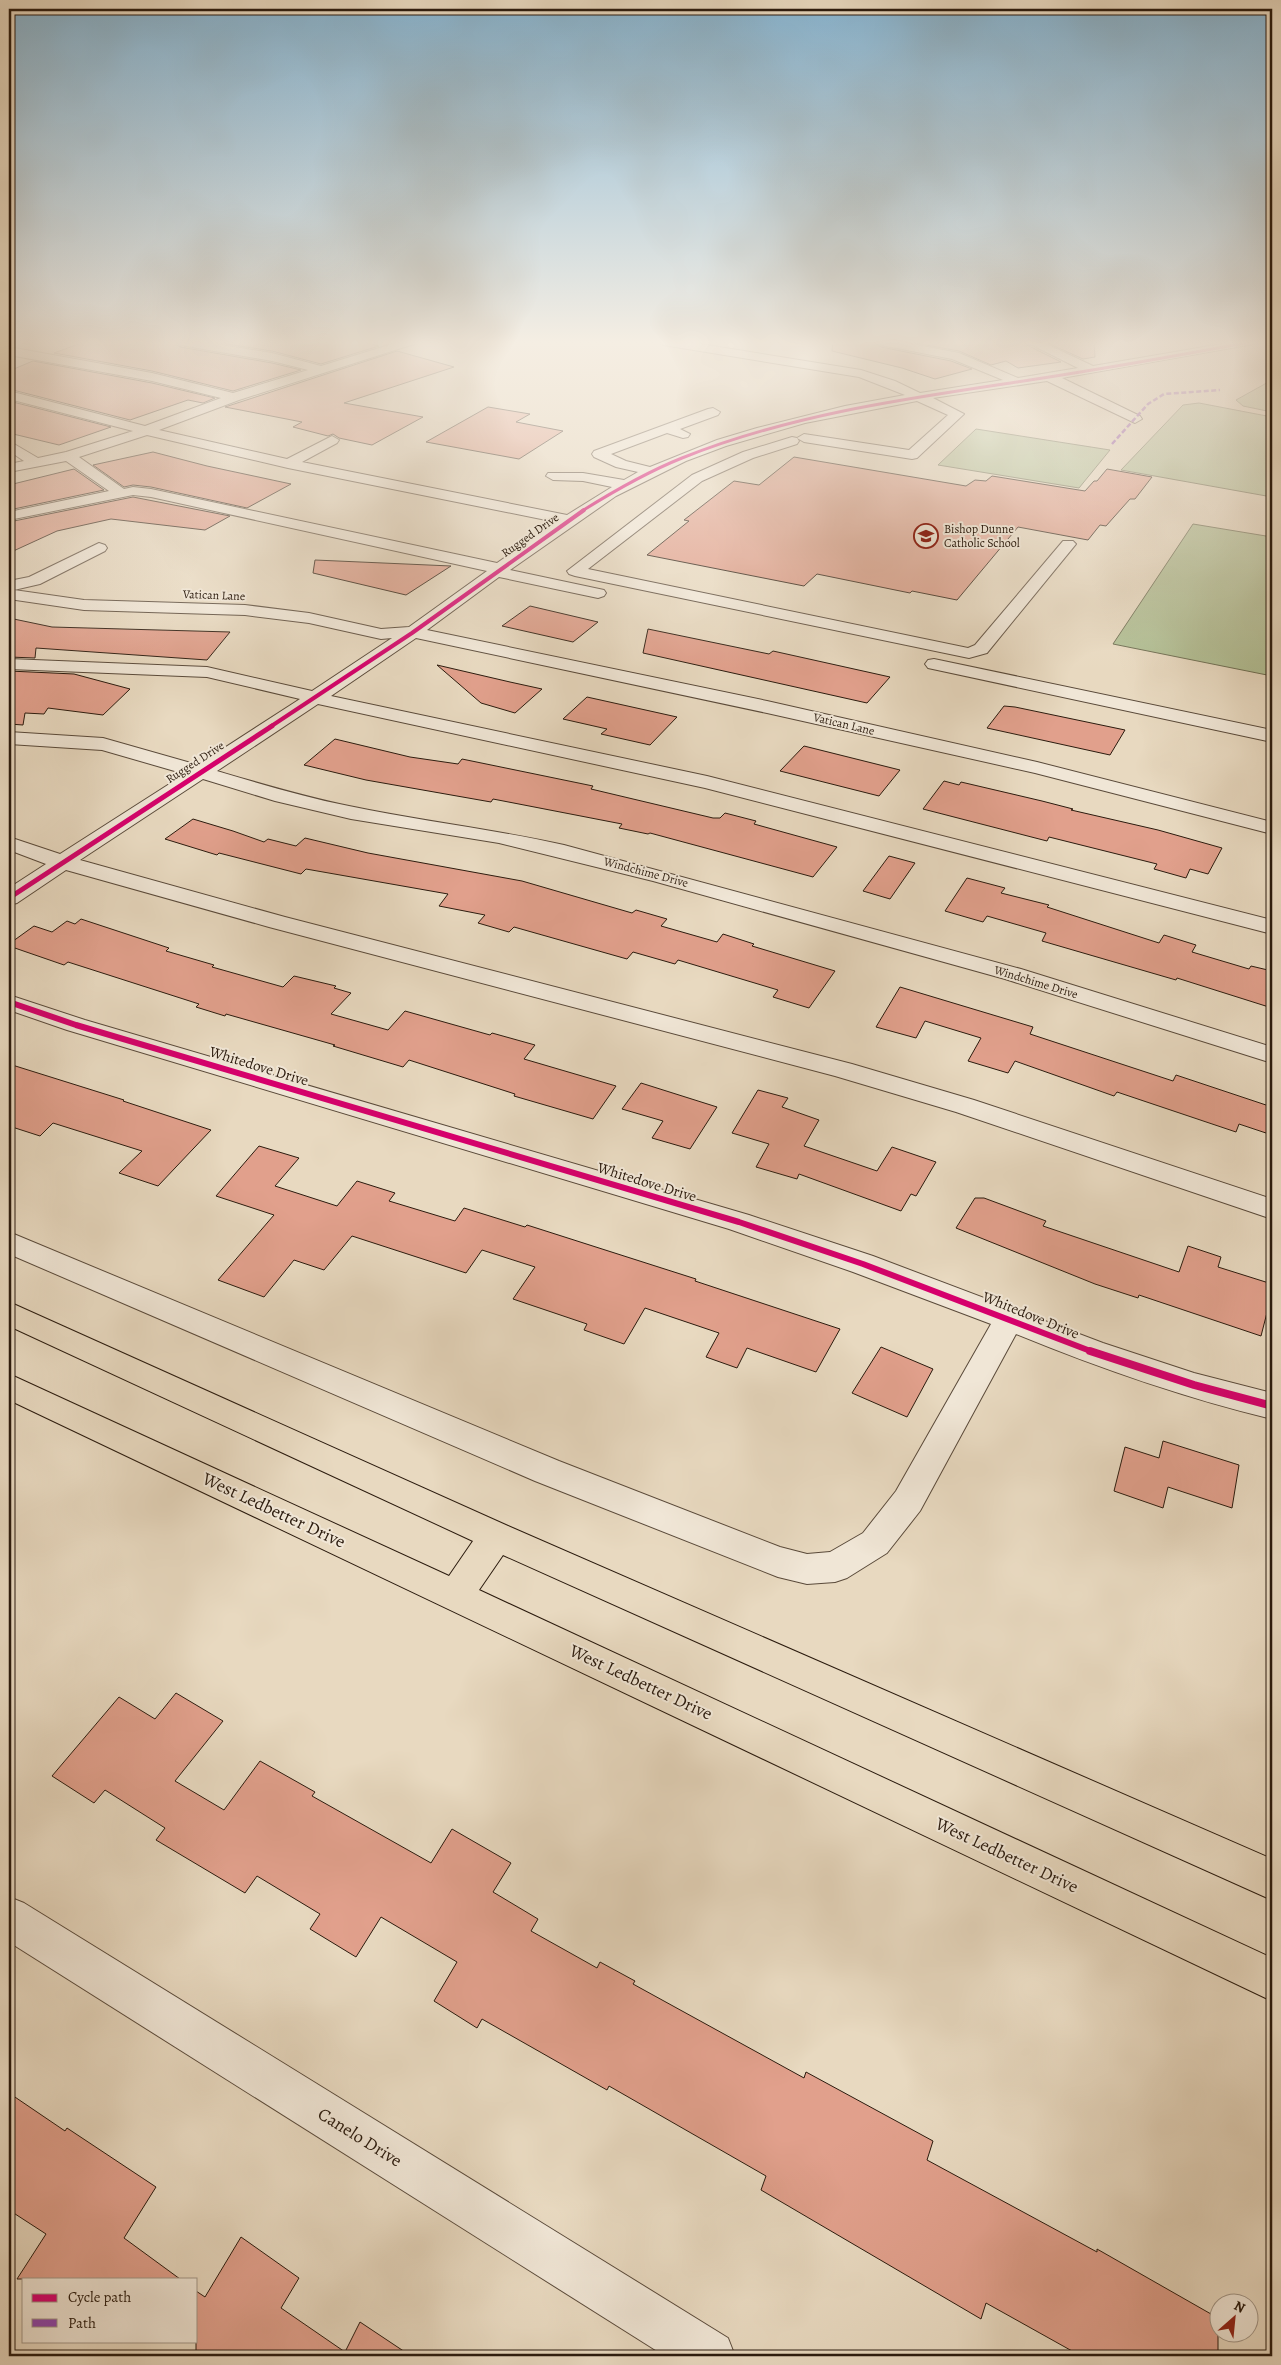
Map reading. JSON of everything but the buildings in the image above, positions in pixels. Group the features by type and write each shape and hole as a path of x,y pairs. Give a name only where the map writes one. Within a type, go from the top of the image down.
{"main road":[{"path":"9,1313 496,1536 1272,1880"},
{"name":"West Ledbetter Drive","path":"9,1386 1272,1980"},
{"path":"456,1595 496,1536"},
{"path":"1174,1836 1272,1860"}],"street":[{"path":"19,451 37,463"},
{"path":"9,468 84,451"},
{"path":"235,451 288,464 572,520"},
{"path":"288,464 311,451"},
{"path":"606,451 599,454 621,464 652,472"},
{"name":"Rugged Drive","path":"9,898 413,632 572,520 627,485 677,460 699,451"},
{"path":"576,571 696,478 723,465 761,451"},
{"path":"889,451 912,455 916,451"},
{"path":"68,456 119,492"},
{"path":"553,476 583,477 627,485"},
{"path":"9,516 119,492 151,493 1272,736"},
{"path":"559,567 953,651 970,653 981,649 1068,544"},
{"path":"9,586 34,581 99,548"},
{"path":"516,558 535,562"},
{"name":"Vatican Lane","path":"9,575 61,588 104,592 202,594 300,601"},
{"name":"Vatican Lane","path":"9,594 84,605 245,610 309,618 381,634 413,632 844,724 1046,770 1272,828"},
{"name":"Vatican Lane","path":"389,616 398,618 413,632"},
{"path":"9,664 207,672 314,698 707,782 1272,927"},
{"name":"Windchime Drive","path":"9,738 103,744 151,756 200,773 282,797 351,813 499,837 661,876 1013,974 1272,1055"},
{"path":"9,843 62,862 287,924 842,1070 965,1106 1272,1209"},
{"name":"Whitedove Drive","path":"9,1002 85,1027 739,1222 864,1264 1010,1318 1092,1352 1194,1385 1272,1406"},
{"path":"9,1242 546,1471 778,1562 807,1569 835,1567 875,1543 908,1502 1010,1318"},
{"name":"Canelo Drive","path":"9,1918 710,2356"}],"green space":[{"path":"952,451 1109,451 1079,488 938,465"},
{"path":"1139,451 1272,451 1272,497 1121,470"},
{"path":"1193,524 1272,537 1272,676 1113,644"}],"cycle path":[{"path":"9,898 362,667 576,515 646,474 699,451"},
{"path":"9,1002 76,1025 739,1222 863,1264 1092,1352 1194,1385 1272,1406"}],"place":[{"name":"Bishop Dunne Catholic School","path":"926,536"}]}
